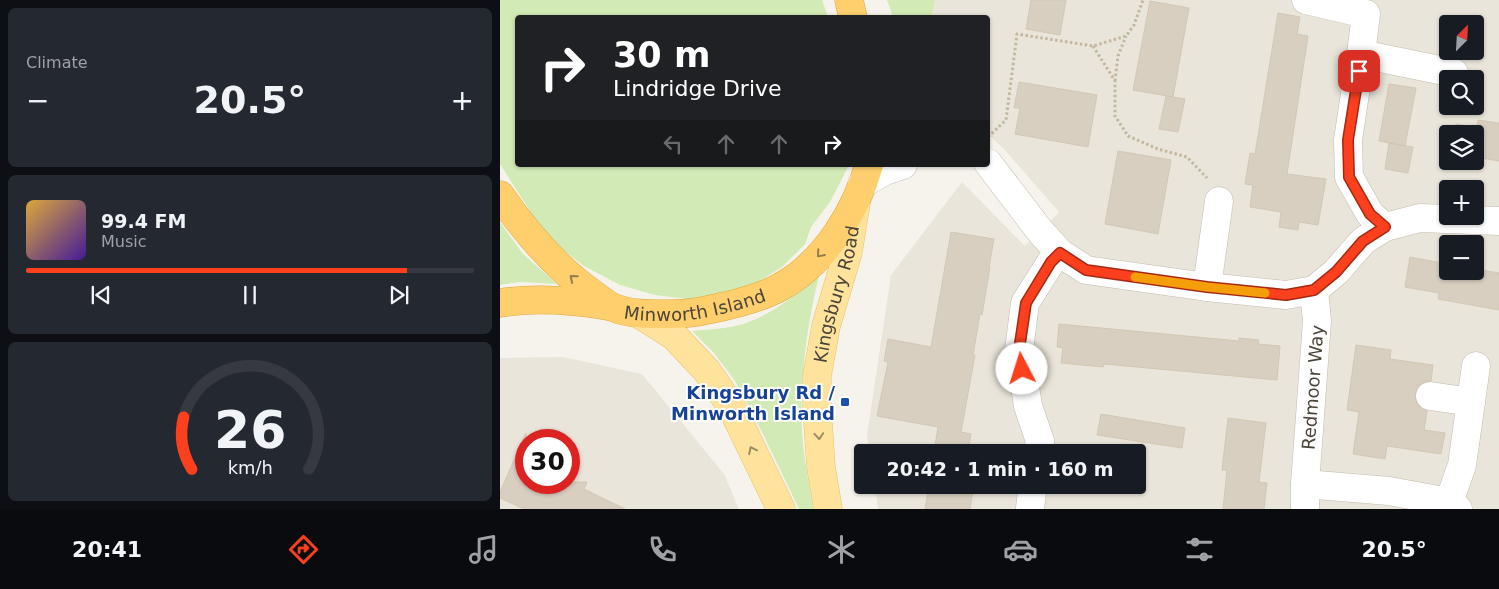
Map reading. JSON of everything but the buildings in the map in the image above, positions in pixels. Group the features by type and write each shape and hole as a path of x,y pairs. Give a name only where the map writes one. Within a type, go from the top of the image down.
{"highway":[{"path":"851,0 853,15"},
{"name":"Minworth Island","path":"500,195 519,223 543,251 585,288 612,306 639,314 691,314 739,303 782,287 813,262 824,249 847,218 862,183"},
{"path":"500,302 546,299 581,301 612,306"}],"main road":[{"name":"Kingsbury Road","path":"828,509 821,467 817,376 826,326 848,252 862,183"},
{"path":"639,314 674,336 707,371 731,406 781,509"}],"street":[{"path":"851,0 865,15"},
{"path":"1306,0 1366,14 1348,140 1349,177 1370,214 1385,227"},
{"path":"1361,54 1439,70"},
{"path":"990,166 1040,231 1060,253 1086,270 1207,287 1286,295 1314,290 1336,272 1363,241 1385,227 1420,218 1499,221"},
{"path":"862,183 897,167"},
{"path":"973,167 1006,186"},
{"path":"1207,287 1219,201"},
{"path":"1039,444 1028,406 1019,350 1026,303 1051,262 1060,253"},
{"name":"Redmoor Way","path":"1314,290 1317,321 1305,497 1389,491 1453,506 1462,465 1476,366"},
{"path":"1430,396 1470,402"},
{"path":"767,480 769,509"}],"path":[{"path":"1143,0 1134,24 1126,36 1118,56 1115,81 1116,116 1128,136 1187,157 1203,172 1216,192 1219,201"},
{"path":"990,136 1006,120 1017,34 1093,46 1126,36"},
{"path":"1093,46 1115,81"}],"shaded area":[{"path":"935,0 1499,0 1499,509 878,509 876,494 1146,494 1146,444 869,444 867,435 891,275 962,182 1025,246 1059,212 990,136 990,15 932,15"},
{"path":"563,357 642,374 724,474 739,509 500,509 500,358"}],"green space":[{"path":"500,0 822,0 827,15 515,15 515,167 848,167 830,202 811,227 805,244 782,267 755,284 721,296 687,299 655,295 620,285 584,266 558,246 535,219 500,164"},
{"path":"887,0 935,0 932,15 892,15"},
{"path":"500,222 523,254 557,284 520,282 500,285"},
{"path":"819,276 810,316 802,381 804,452 813,509 799,509 735,381 714,353 692,331 733,326 756,319 785,302"}],"slow traffic":[{"path":"1135,277 1265,293"}],"place":[{"name":"Kingsbury Rd / Minworth Island","path":"845,402"}],"route":[{"path":"1022,369 1019,350 1026,303 1051,262 1060,253 1086,270 1207,287 1286,295 1314,290 1336,272 1363,241 1385,227 1370,214 1349,177 1348,140 1359,71"}]}
